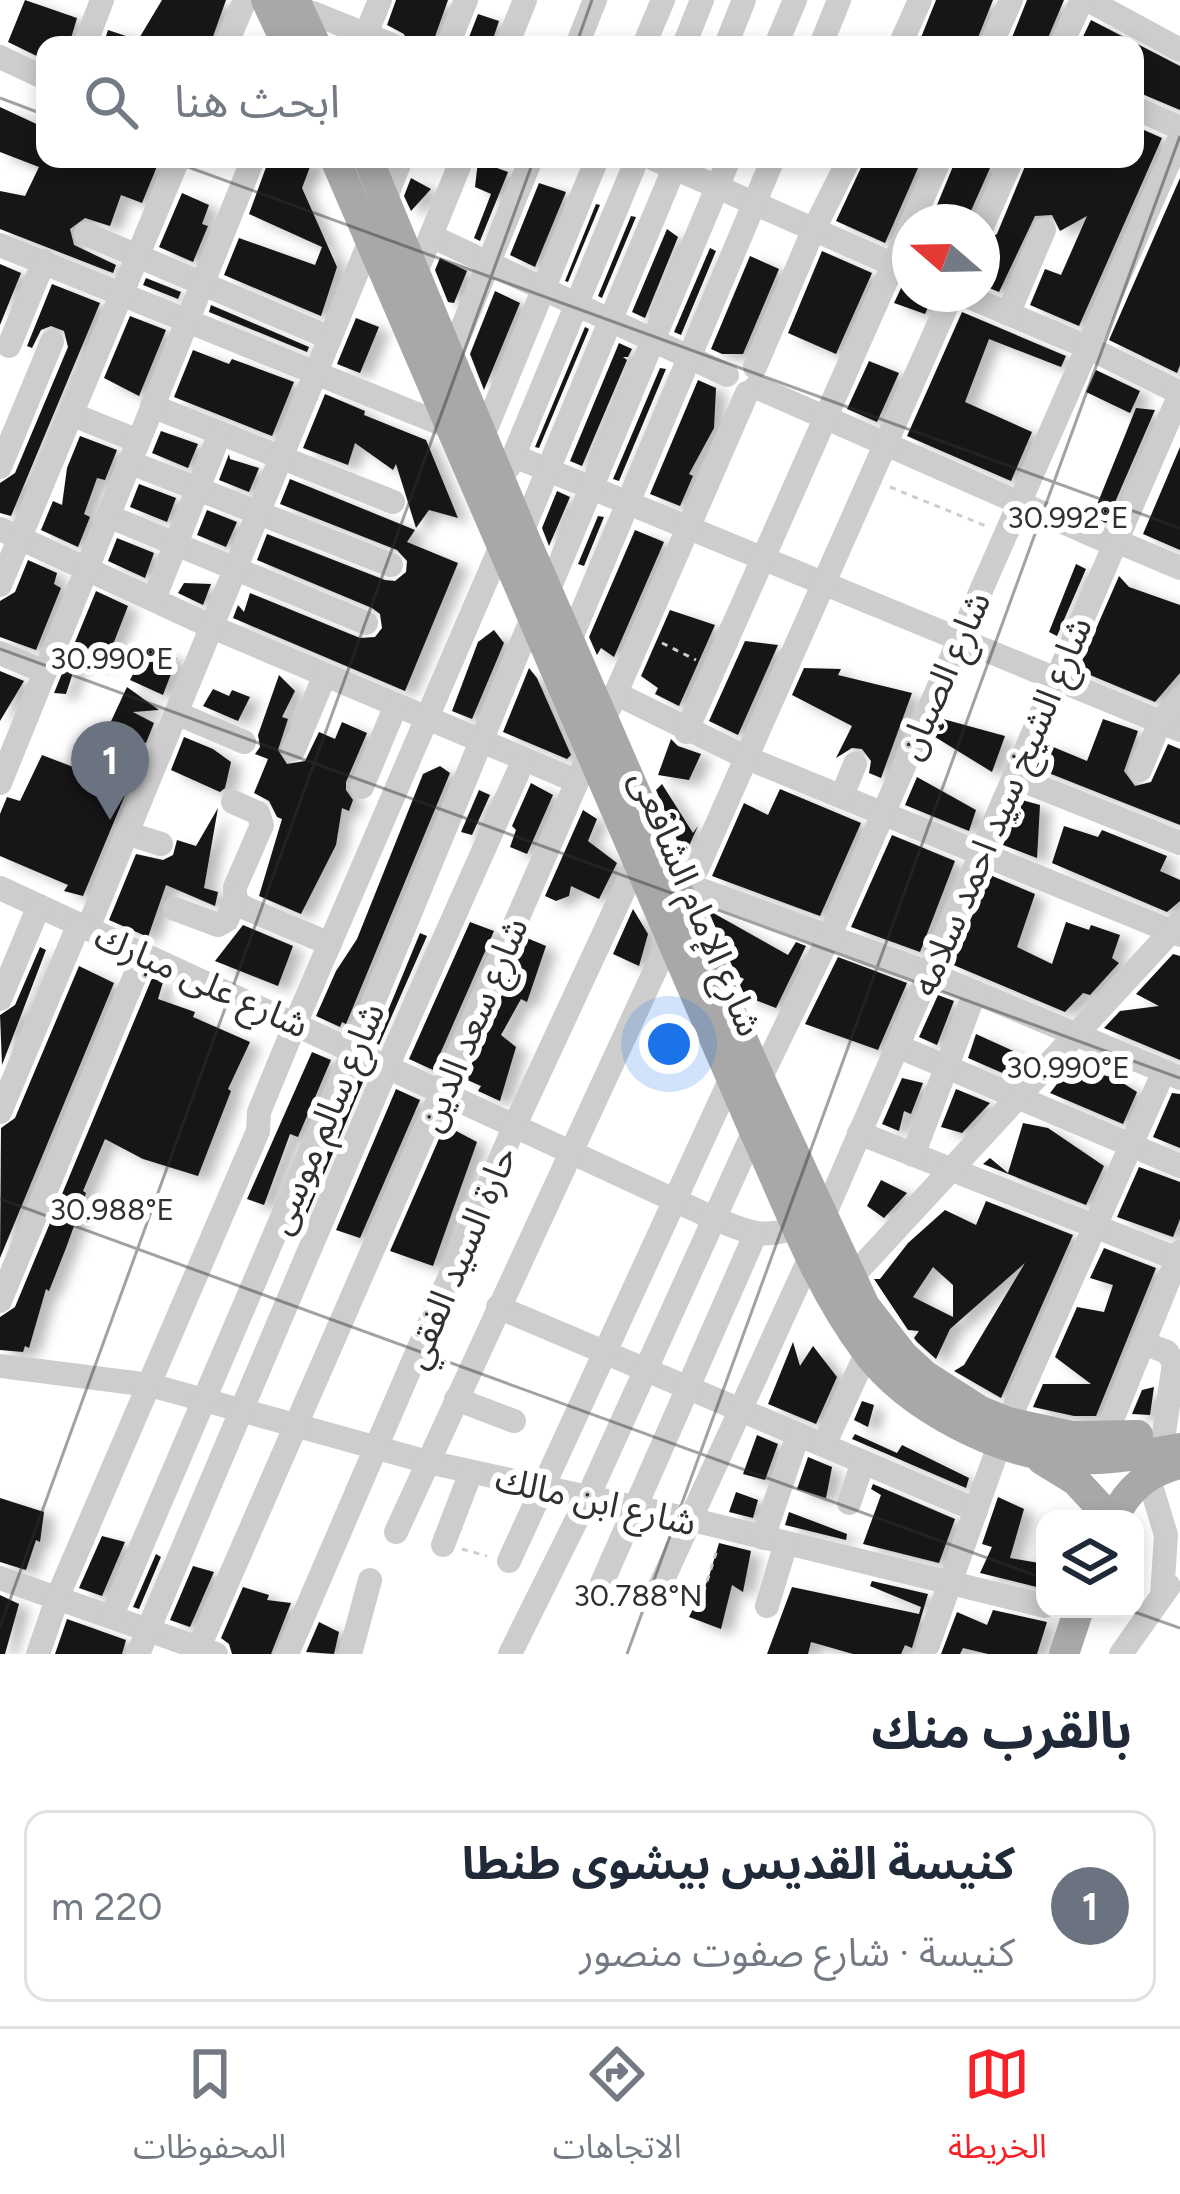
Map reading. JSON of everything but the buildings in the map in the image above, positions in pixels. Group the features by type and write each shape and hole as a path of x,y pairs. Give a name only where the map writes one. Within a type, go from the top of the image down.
{"main road":[{"path":"266,0 282,36"},
{"path":"298,2 312,36"},
{"name":"شارع الإمام الشافعى","path":"339,168 449,427 512,539 550,589 571,638 610,705 745,1078 867,1352 926,1403 1003,1433 1176,1434"},
{"name":"شارع الإمام الشافعى","path":"372,168 483,436 508,470 512,539 532,618 670,938 745,1078 754,1131 811,1234 850,1279 903,1355 1031,1454 1102,1458 1176,1434"},
{"path":"1031,1454 1076,1481 1103,1510"},
{"path":"1118,1510 1148,1476 1180,1464"},
{"path":"1064,1654 1069,1618"}],"street":[{"path":"89,36 102,0"},
{"path":"230,36 245,0"},
{"path":"366,34 380,0"},
{"path":"452,36 466,0"},
{"path":"511,36 525,0"},
{"path":"581,36 595,0"},
{"path":"648,36 663,0"},
{"path":"688,36 702,0"},
{"path":"729,36 744,0"},
{"path":"780,36 795,0"},
{"path":"824,36 839,0"},
{"path":"904,36 920,0"},
{"path":"995,36 1011,0"},
{"path":"1066,36 1085,0 1180,50"},
{"path":"298,2 371,36"},
{"path":"0,57 36,74"},
{"path":"1144,113 1180,132"},
{"name":"شارع الصبان","path":"509,1561 672,1198 830,937 1180,132"},
{"path":"0,585 9,534 70,413 174,168"},
{"path":"0,783 250,168"},
{"path":"386,197 397,168"},
{"path":"417,270 457,168"},
{"path":"450,358 527,168"},
{"path":"483,436 593,168"},
{"path":"633,168 508,470 548,470 1170,726"},
{"path":"38,1654 58,1596 258,1131 271,1119 330,944 427,718 548,470 610,321 666,168"},
{"path":"680,168 892,264"},
{"path":"550,589 725,168"},
{"path":"571,638 769,168"},
{"name":"شارع سعد الدين","path":"204,1652 576,781 753,382 813,231 844,168"},
{"path":"920,204 936,168"},
{"path":"992,204 1008,168"},
{"path":"1008,314 1044,230"},
{"path":"86,234 330,338"},
{"path":"431,236 727,375 735,391 753,382 886,445 1180,568"},
{"path":"0,1112 127,833 370,243"},
{"path":"0,244 449,427"},
{"path":"9,346 44,261"},
{"path":"686,732 825,418 892,287"},
{"path":"1000,311 1180,393"},
{"path":"674,880 698,869 944,312"},
{"path":"0,467 52,342"},
{"name":"شارع الشيخ سيد احمد سلامه","path":"656,1595 1180,393"},
{"path":"152,406 393,502"},
{"path":"70,413 198,488 391,565"},
{"path":"154,599 220,433"},
{"path":"108,516 366,623"},
{"path":"9,534 210,626 576,781"},
{"name":"شارع سالم موسى","path":"112,1616 532,618"},
{"path":"0,653 45,672"},
{"path":"294,749 325,675"},
{"path":"1140,770 1170,726 1180,699"},
{"path":"610,705 1177,929 850,1279"},
{"path":"362,787 397,706"},
{"path":"176,712 244,742"},
{"path":"138,1654 388,1065 524,759"},
{"path":"842,796 855,764"},
{"path":"1014,777 1180,843"},
{"path":"176,909 218,925 227,920 235,887 262,825 257,813 233,802"},
{"path":"127,833 161,844"},
{"name":"حارة السيد الفقي","path":"287,1654 515,1126 637,862"},
{"path":"674,880 929,973 1172,1074 1131,1145 1003,1433 928,1646"},
{"name":"شارع على مبارك","path":"0,888 755,1235"},
{"path":"235,899 243,907 330,944"},
{"path":"0,999 39,906"},
{"path":"396,1532 670,938"},
{"path":"0,1301 144,953"},
{"path":"913,1155 975,992"},
{"path":"897,1046 1180,1166"},
{"path":"510,1654 588,1497 754,1131"},
{"path":"859,1133 1179,1257 1105,1437"},
{"path":"602,1583 755,1235 811,1234"},
{"path":"498,1306 976,1510"},
{"path":"1143,1342 1168,1352 1174,1363 1176,1434"},
{"path":"824,1445 867,1352"},
{"name":"شارع ابن مالك","path":"0,1366 150,1385 428,1462 1036,1604"},
{"path":"456,1399 514,1421"},
{"path":"766,1606 797,1435"},
{"path":"849,1503 863,1462"},
{"path":"443,1545 471,1472"},
{"path":"1148,1476 1166,1534 1162,1596"},
{"path":"1121,1654 1180,1569"},
{"path":"0,1578 204,1652"},
{"path":"350,1654 370,1580"}],"path":[{"path":"870,479 1005,533"},
{"path":"641,633 714,668"},
{"path":"656,1595 698,1606 724,1528"},
{"path":"443,1545 509,1561"}],"place":[{"name":"كنيسة القديس بيشوى طنطا","path":"110,820"}]}
